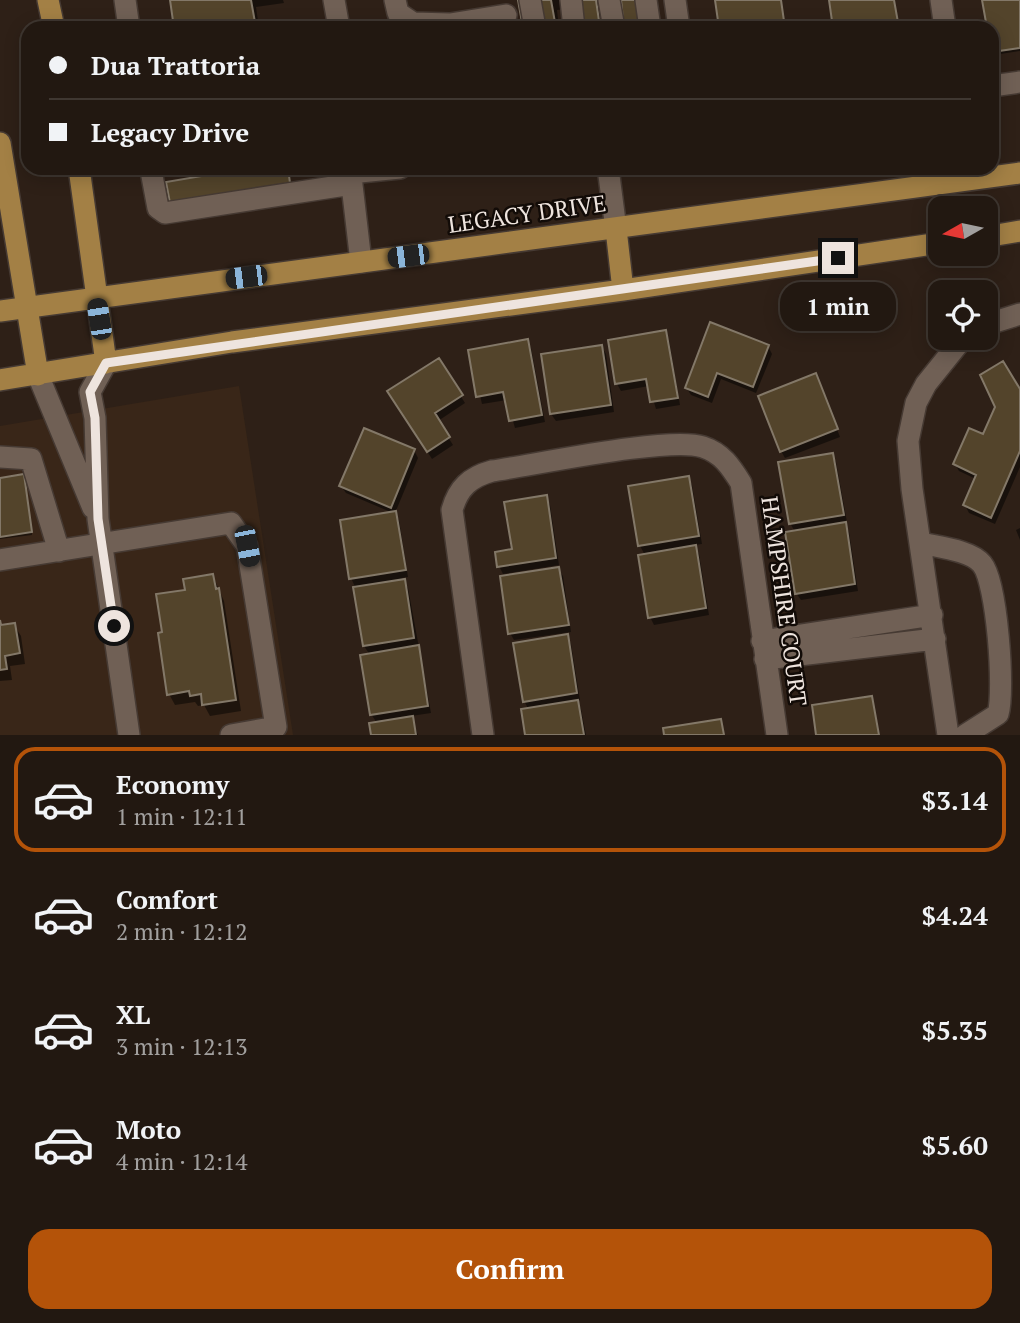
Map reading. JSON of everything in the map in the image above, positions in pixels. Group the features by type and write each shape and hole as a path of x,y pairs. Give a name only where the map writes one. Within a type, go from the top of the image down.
{"main road":[{"path":"48,0 52,21"},
{"path":"0,143 38,375"},
{"name":"LEGACY DRIVE","path":"0,311 1020,173"},
{"path":"80,175 106,363"},
{"path":"615,229 623,290"},
{"path":"998,235 1020,231"},
{"path":"0,380 232,342 623,290 928,245"}],"street":[{"path":"125,0 128,21"},
{"path":"334,0 338,21"},
{"path":"395,0 398,13 410,21"},
{"path":"530,0 534,21"},
{"path":"570,0 573,21"},
{"path":"609,0 613,21"},
{"path":"646,0 649,21"},
{"path":"675,0 678,21"},
{"path":"941,0 945,21"},
{"path":"473,21 506,14"},
{"path":"999,85 1020,82"},
{"path":"152,175 158,208 165,213 351,175 361,262"},
{"path":"609,175 615,229"},
{"path":"998,321 1020,314"},
{"path":"948,735 909,453 911,420 926,384 953,350"},
{"path":"106,363 90,392 95,418 98,519 130,735"},
{"path":"38,375 98,519"},
{"name":"HAMPSHIRE COURT","path":"484,735 452,510 462,486 479,475 677,443 713,450 724,459 741,483 777,735"},
{"path":"0,457 31,459 59,551"},
{"path":"0,560 231,523 247,546 276,727 230,735"},
{"path":"921,543 977,560 989,578 1000,652 1001,700 998,714 965,735"},
{"path":"763,650 932,615"},
{"path":"763,650 936,639"}],"shaded area":[{"path":"239,386 293,735 0,735 0,426"}],"building":[{"path":"170,0 251,0 255,21 173,21"},
{"path":"518,0 551,0 555,21 522,21"},
{"path":"579,0 596,0 599,21 582,21"},
{"path":"621,0 638,0 641,21 623,21"},
{"path":"715,0 781,0 784,21 718,21"},
{"path":"829,0 894,0 898,21 832,21"},
{"path":"982,0 1020,0 1020,48 999,51 999,21 986,21"},
{"path":"208,175 289,175 290,183 170,203 166,182"},
{"path":"710,322 769,345 753,387 717,373 708,397 685,388"},
{"path":"666,330 678,398 650,402 646,379 615,384 608,340"},
{"path":"528,339 542,415 509,421 503,392 476,397 468,350"},
{"path":"602,345 611,405 550,414 541,354"},
{"path":"439,358 463,395 435,413 450,437 427,452 387,391"},
{"path":"1003,361 1020,389 1020,451 991,518 963,505 976,475 953,464 969,428 983,434 995,407 980,375"},
{"path":"816,373 838,429 780,452 758,396"},
{"path":"364,428 415,449 391,508 339,486"},
{"path":"833,453 844,515 789,524 778,462"},
{"path":"24,474 32,532 0,537 0,478"},
{"path":"689,476 699,536 638,546 628,486"},
{"path":"547,495 556,558 497,567 495,552 512,549 504,502"},
{"path":"396,511 406,570 349,579 340,520"},
{"path":"846,522 855,584 795,594 785,532"},
{"path":"696,545 706,608 648,618 638,555"},
{"path":"559,567 569,625 508,634 500,576"},
{"path":"213,574 216,589 219,588 236,700 202,705 201,694 190,696 189,691 167,695 158,633 162,632 156,594 185,590 183,579"},
{"path":"405,579 414,638 363,646 353,587"},
{"path":"0,620 1,625 15,623 20,653 5,656 7,669 0,670"},
{"path":"568,634 577,693 523,702 513,643"},
{"path":"419,645 428,706 370,715 360,655"},
{"path":"872,696 879,735 816,735 812,705"},
{"path":"578,700 584,735 525,735 521,709"},
{"path":"413,716 416,735 371,735 369,723"},
{"path":"721,719 724,735 664,735 663,728"}],"route":[{"path":"114,626 98,519 95,418 90,392 106,363 232,342 363,327 838,258"}]}
